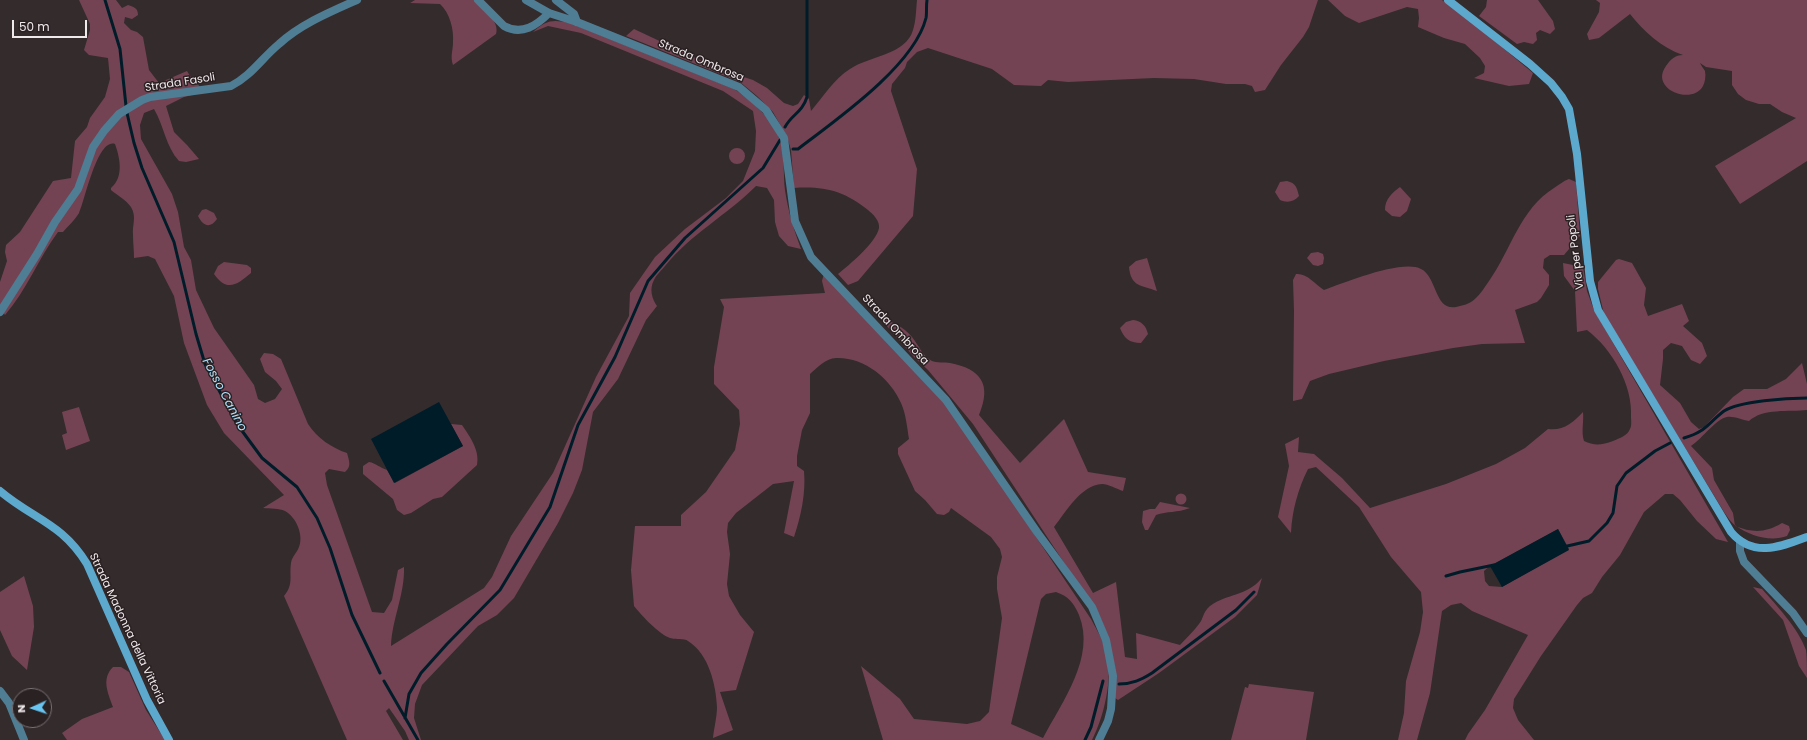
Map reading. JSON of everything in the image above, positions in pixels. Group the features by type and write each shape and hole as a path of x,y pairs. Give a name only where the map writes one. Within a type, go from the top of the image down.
{"main road":[{"name":"Via per Popoli","path":"1448,0 1526,60 1551,83 1569,109 1577,154 1590,281 1598,310 1731,532 1740,541"},
{"name":"Strada Madonna della Vittoria","path":"0,491 49,523 68,538 78,550 87,564 147,700 169,740"},
{"path":"1740,541 1756,546 1779,548 1807,537"}],"street":[{"name":"Strada Fasoli","path":"0,312 37,254 55,222 78,189 93,147 111,122 120,114 150,97 230,86 239,82 248,76 279,44 290,35 308,24 357,0"},
{"path":"478,0 504,26 509,29 519,30 531,28 549,13"},
{"name":"Strada Ombrosa","path":"526,0 549,13 577,22 739,87 766,110 784,138 795,221 811,257 946,400 1037,532 1092,607 1106,640 1113,676 1111,708 1108,721 1099,740"},
{"path":"556,0 574,14 577,22"},
{"path":"1740,541 1740,551 1744,562 1793,613 1807,633"},
{"path":"0,691 9,702 24,740"}],"shaded area":[{"path":"79,0 116,0 122,8 128,5 135,8 138,15 132,19 125,17 124,23 131,30 137,32 143,37 149,70 159,83 187,71 205,92 184,97 166,106 174,132 199,159 186,162 179,161 168,143 154,109 144,113 140,125 141,139 172,194 178,212 184,247 191,260 196,290 214,328 254,385 258,399 265,403 275,399 282,389 276,381 265,372 260,359 264,353 273,354 281,359 308,424 325,442 347,453 349,468 345,472 329,469 325,473 327,485 372,612 384,613 392,600 398,570 404,567 403,587 391,646 484,588 492,577 511,536 553,473 596,377 629,316 630,293 655,257 685,229 726,198 743,181 755,151 756,131 753,111 723,91 581,33 548,26 533,32 542,25 554,21 570,23 734,89 763,113 769,120 778,136 783,155 784,184 788,205 801,249 788,246 779,236 775,222 774,200 767,188 756,186 686,244 656,276 652,283 651,290 657,306 646,320 618,379 593,412 582,470 573,493 558,523 514,598 497,615 478,626 422,685 415,704 414,718 421,740 409,740 405,731 389,708 386,711 403,740 347,740 284,596 290,584 292,561 300,542 300,532 293,517 285,511 263,508 284,495 224,433 207,405 184,343 174,296 155,259 148,256 134,258 133,211 127,202 111,190 118,178 120,167 115,144 109,145 97,160 82,206 77,216 63,232 58,232 20,295 5,315 0,308 0,282 7,261 5,252 6,245 20,232 53,181 71,178 75,141 87,127 90,118 105,97 110,79 108,58 89,55 84,50 90,30 90,24"},
{"path":"415,0 474,0 493,20 497,29 496,34 453,65 453,32 449,17 440,4 410,3"},
{"path":"917,0 1318,0 1309,27 1303,37 1281,65 1265,90 1255,92 1252,86 1245,84 1226,84 1194,79 1154,78 1068,82 1048,80 1041,86 1014,85 992,69 928,48 917,52 907,62 905,68 892,84 891,91 917,169 913,216 858,281 848,285 838,274 868,247 877,234 879,225 874,216 851,198 834,191 815,188 794,188 791,150 787,137 773,112 740,82 626,36 634,29 719,69 753,80 767,88 784,103 793,106 798,104 804,95 809,99 811,111 844,73 858,65 895,50 903,45 913,30"},
{"path":"1328,0 1442,0 1479,28 1533,73 1529,84 1509,86 1474,78 1484,73 1485,66 1480,58 1465,44 1444,38 1418,27 1418,9 1407,7 1359,23 1345,16"},
{"path":"1487,0 1538,0 1553,21 1555,29 1550,34 1540,30 1536,33 1537,40 1533,44 1524,42 1517,44 1479,16 1486,7"},
{"path":"1596,0 1807,0 1807,161 1740,204 1715,166 1796,118 1782,112 1770,104 1759,104 1746,100 1738,94 1732,85 1732,71 1706,67 1700,63 1705,71 1705,79 1703,86 1698,92 1690,95 1682,95 1667,88 1663,82 1662,74 1671,59 1683,55 1660,43 1641,27 1630,14 1599,38 1589,40 1587,34 1599,12 1600,3"},
{"path":"737,148 744,153 745,156 740,163 737,164 730,159 729,156 734,149"},
{"path":"1569,179 1576,182 1580,236 1564,255 1550,255 1544,259 1543,268 1549,275 1549,285 1537,302 1515,310 1525,343 1482,344 1453,348 1384,361 1329,374 1310,381 1302,399 1293,401 1293,280 1296,274 1304,275 1324,290 1387,269 1412,267 1421,269 1426,273 1431,279 1437,294 1445,305 1452,307 1466,304 1476,298 1489,281 1524,218 1533,207 1542,197"},
{"path":"1287,181 1296,186 1299,196 1295,200 1288,202 1280,200 1275,192 1280,182"},
{"path":"1400,187 1411,199 1407,211 1400,217 1392,216 1385,210 1385,206 1388,199"},
{"path":"206,209 214,213 217,219 209,225 204,224 198,216 202,210"},
{"path":"1318,252 1323,254 1324,258 1323,264 1318,266 1313,265 1307,258 1311,253"},
{"path":"1147,258 1157,291 1138,284 1130,274 1129,267 1136,261"},
{"path":"1619,259 1632,263 1646,288 1644,305 1648,316 1682,304 1689,321 1683,326 1702,343 1707,356 1700,364 1691,360 1682,346 1671,343 1663,350 1660,385 1680,403 1691,422 1699,429 1704,427 1733,397 1744,389 1767,389 1786,379 1802,363 1807,384 1807,410 1769,412 1761,414 1749,421 1730,417 1723,418 1691,446 1712,468 1714,480 1733,513 1735,525 1724,512 1604,314 1598,289 1598,282 1616,260"},
{"path":"224,262 247,265 251,268 251,273 232,285 223,283 214,274 218,266"},
{"path":"1563,263 1583,267 1587,291 1594,310 1728,542 1716,539 1697,521 1680,500 1673,494 1665,494 1644,512 1620,555 1602,577 1592,593 1583,598 1577,605 1541,656 1514,699 1513,708 1518,720 1534,740 1465,740 1485,710 1528,635 1472,611 1461,603 1451,605 1442,611 1430,693 1417,740 1398,740 1404,713 1406,681 1420,632 1423,612 1421,592 1391,557 1359,507 1316,467 1308,469 1301,484 1294,508 1291,533 1278,517 1289,466 1285,444 1299,437 1298,452 1314,454 1342,478 1370,508 1446,484 1496,464 1525,448 1548,429 1558,429 1563,427 1575,420 1583,412 1584,441 1591,444 1602,444 1623,436 1631,428 1631,405 1625,380 1612,357 1596,338 1587,330 1577,332 1575,291 1564,276","holes":["1558,529 1569,549 1502,587 1489,586 1485,581 1484,571 1490,566"]},
{"path":"824,273 945,401 1091,619 1106,648 1109,662 1108,685 1104,709 1092,740 883,740 861,666 900,699 914,719 967,724 980,721 989,712 1002,618 997,589 997,577 1002,557 1000,549 991,537 951,508 949,512 944,515 937,514 915,491 898,454 898,448 909,439 903,407 890,385 883,378 866,365 856,361 832,358 810,374 810,413 802,430 797,456 797,466 804,471 804,496 794,537 784,533 794,481 773,484 736,513 728,523 727,532 730,554 727,584 729,596 740,615 754,632 736,690 720,692 733,730 713,738 717,711 715,689 710,671 701,654 686,640 670,638 661,633 634,606 631,570 635,526 681,526 681,515 706,492 735,450 740,424 739,410 714,384 714,367 724,307 720,299 825,293 822,281","holes":["1056,592 1070,600 1079,615 1083,631 1083,647 1080,663 1074,679 1043,738 1011,724 1041,599 1046,594"]},
{"path":"879,317 905,330 912,337 926,357 932,361 961,366 976,374 984,387 983,404 979,415 1020,463 1064,419 1088,472 1126,478 1123,491 1102,484 1087,489 1075,500 1054,527 1093,593 1116,582 1125,657 1137,659 1136,633 1180,645 1199,624 1210,606 1223,599 1250,589 1262,578 1257,595 1235,617 1159,673 1118,700 1115,698 1113,657 1101,619 973,424 928,370 914,357"},
{"path":"1133,320 1145,326 1147,331 1148,334 1141,343 1130,341 1123,335 1120,328 1126,322"},
{"path":"79,407 90,441 66,450 62,435 67,433 62,412"},
{"path":"451,424 462,425 468,434 476,449 478,459 477,465 442,497 433,499 411,513 404,515 397,510 393,499 363,474 363,466 369,462 374,463 387,470 395,483 463,446"},
{"path":"1181,493 1185,495 1187,499 1185,503 1181,505 1177,503 1175,499 1177,495"},
{"path":"1160,502 1190,508 1156,515 1148,530 1145,530 1142,522 1143,511 1155,509"},
{"path":"1782,523 1789,526 1790,530 1787,536 1781,538 1768,538 1748,533 1737,527 1759,531 1770,529"},
{"path":"24,576 33,606 34,627 27,670 12,656 0,630 0,592"},
{"path":"1753,587 1762,589 1787,618 1798,634 1806,650 1807,678 1799,666 1783,620"},
{"path":"113,667 121,667 129,672 146,710 165,740 67,740 62,733 82,719 113,707 106,681 109,672"},
{"path":"1249,684 1314,692 1306,740 1231,740 1245,687 1248,688"}],"water":[{"path":"439,402 463,446 394,483 371,439"},
{"path":"1558,529 1569,550 1502,587 1490,566"}],"waterway":[{"name":"Fosso Canino","path":"105,0 120,49 126,106"},
{"path":"785,127 800,110 807,97 807,0"},
{"path":"793,149 798,149 832,123 872,91 890,73 906,55 919,36 926,18 927,0"},
{"name":"Fosso Canino","path":"127,113 142,168 174,242 196,334 205,364 237,424 262,458 297,487 317,518 330,548 352,615 380,673"},
{"path":"405,718 409,694 421,673 500,590 550,507 578,425 615,357 648,281 685,238 763,168 780,140"},
{"path":"1684,438 1702,430 1724,411 1731,408 1752,402 1807,398"},
{"path":"1563,547 1589,541 1607,523 1613,513 1617,486 1626,473 1655,451 1670,443"},
{"path":"1446,576 1494,565"},
{"path":"1119,684 1136,681 1152,673 1236,610 1254,592"},
{"name":"Fosso Canino","path":"384,681 418,740"},
{"path":"1085,740 1091,727 1103,681"}]}
